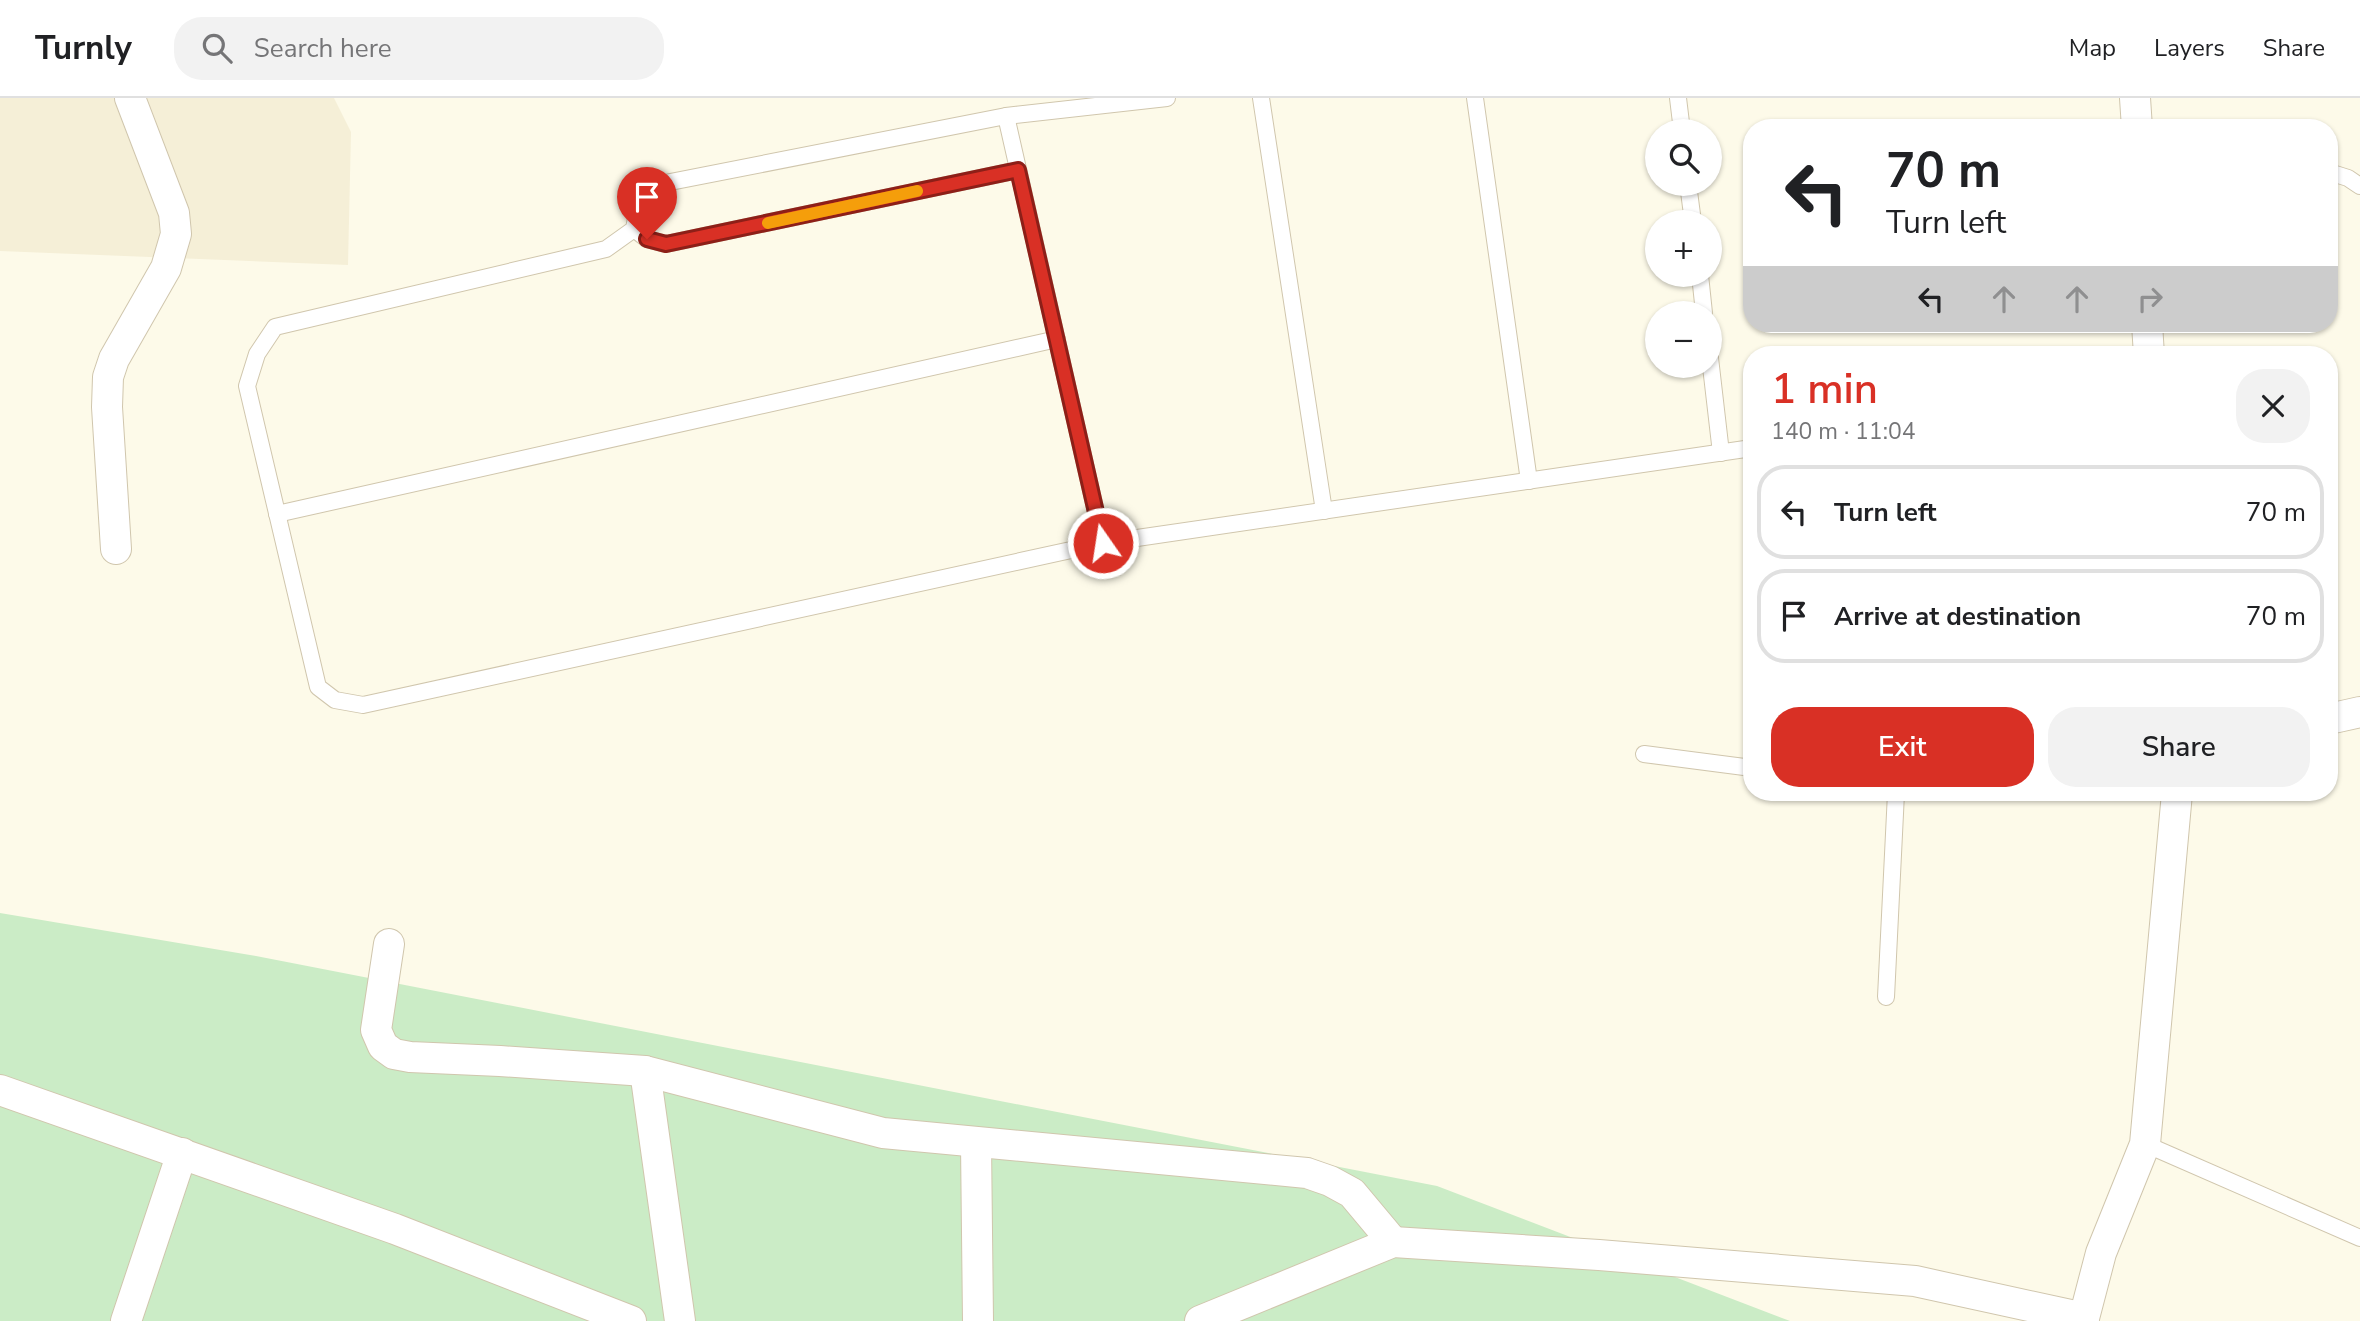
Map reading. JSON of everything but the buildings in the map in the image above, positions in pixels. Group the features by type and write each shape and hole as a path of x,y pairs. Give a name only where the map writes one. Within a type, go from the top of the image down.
{"street":[{"path":"116,549 107,407 108,377 114,359 166,268 176,234 174,212 130,98"},
{"path":"2134,98 2136,119"},
{"path":"2338,717 2360,712"},
{"path":"1200,1321 1393,1242 1599,1255 1915,1281 2085,1319 2101,1253 2145,1143 2176,801"},
{"path":"389,943 376,1030 383,1046 394,1054 410,1058 645,1071 883,1133 1307,1173 1330,1181 1352,1194 1393,1242"},
{"path":"645,1071 680,1321"},
{"path":"0,1090 395,1229 631,1321"},
{"path":"976,1143 978,1321"},
{"path":"126,1321 182,1153"}],"lane":[{"path":"1167,98 1006,116 655,186 639,201 634,229 606,249 275,327 257,354 247,386 318,687 335,699 362,705 1103,543 1743,450"},
{"path":"1261,98 1324,510"},
{"path":"1475,98 1529,481"},
{"path":"1678,98 1681,119"},
{"path":"1006,116 1103,543"},
{"path":"634,229 647,239 666,244 1018,170"},
{"path":"2338,175 2360,186"},
{"path":"277,514 1057,339"},
{"path":"1712,378 1721,453"},
{"path":"1644,754 1743,767"},
{"path":"1886,997 1896,801"},
{"path":"2145,1143 2360,1238"}],"shaded area":[{"path":"0,98 334,98 351,132 348,265 0,251"}],"green space":[{"path":"0,913 256,956 1437,1186 1790,1321 0,1321"}],"slow traffic":[{"path":"768,223 917,191"}],"route":[{"path":"647,239 666,244 1018,170 1103,543"}]}
